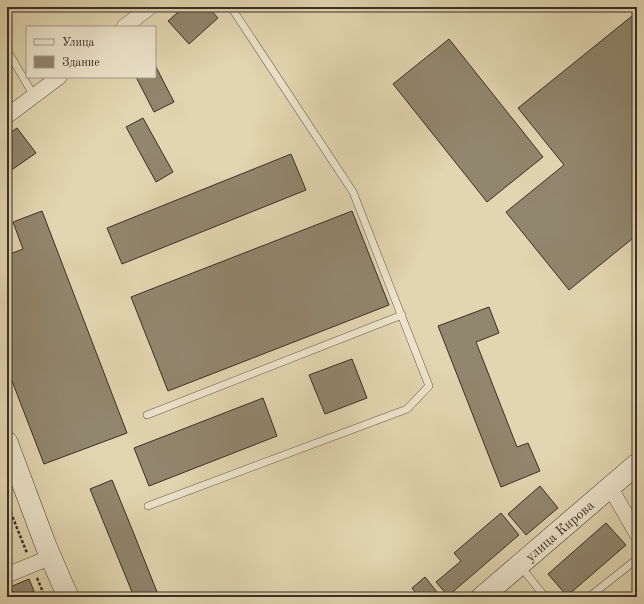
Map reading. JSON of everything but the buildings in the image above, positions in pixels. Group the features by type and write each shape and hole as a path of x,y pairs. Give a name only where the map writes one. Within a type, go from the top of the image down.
{"main road":[{"path":"7,442 68,597"},
{"name":"улица Кирова","path":"482,597 637,464"}],"street":[{"path":"125,26 150,7"},
{"path":"7,116 58,78"},
{"path":"610,487 637,534"},
{"path":"7,575 51,557"}],"lane":[{"path":"148,506 407,409 429,386 353,192 231,7"},
{"path":"7,50 34,96"},
{"path":"147,415 402,315"},
{"path":"589,597 637,559"},
{"path":"520,565 545,597"}],"path":[{"path":"7,503 45,597"}]}
